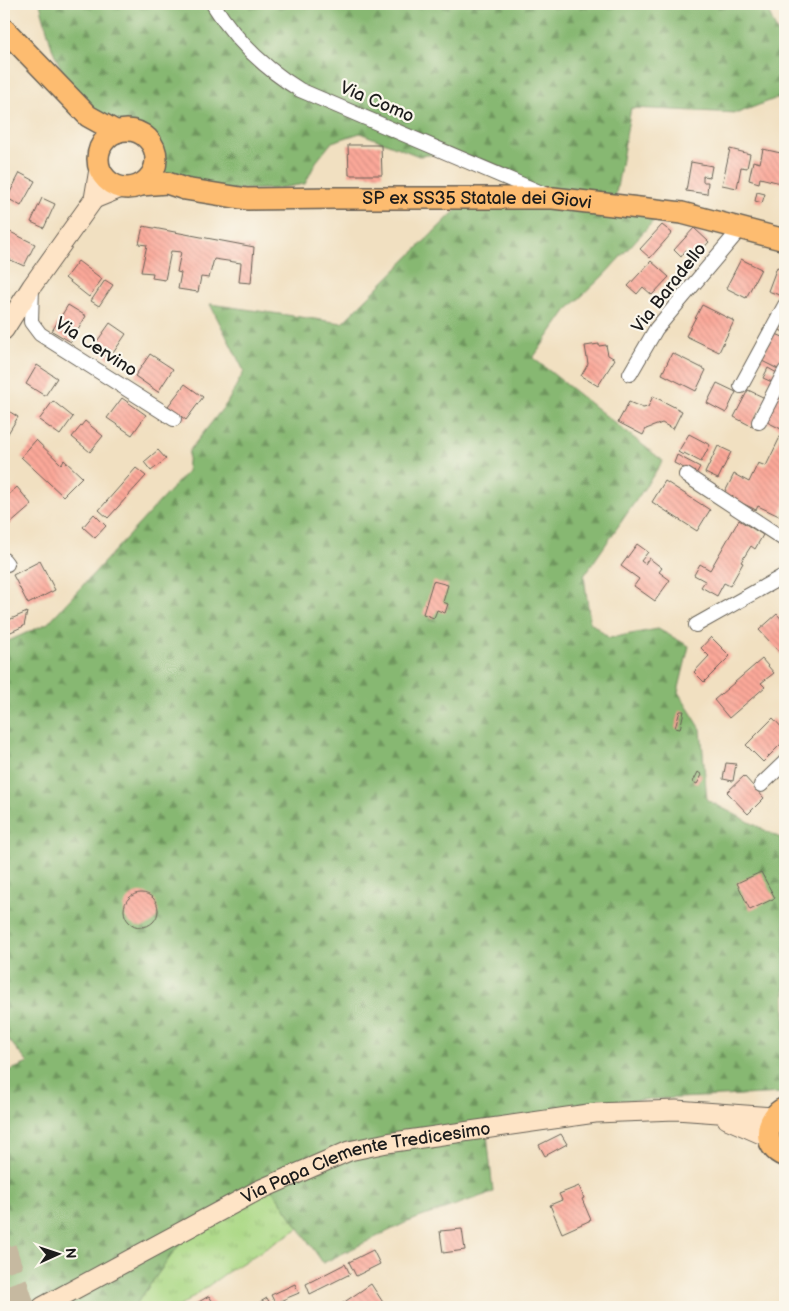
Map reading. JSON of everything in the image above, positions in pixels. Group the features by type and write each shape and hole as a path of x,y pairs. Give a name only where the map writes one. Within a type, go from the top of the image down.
{"main road":[{"path":"4,29 88,116 118,132"},
{"path":"88,116 99,160 104,178 112,185 131,187 148,179 154,171 156,161 155,151 151,142 144,136 127,130 109,136 103,143 99,160"},
{"path":"156,161 167,183"},
{"name":"SP ex SS35 Statale dei Giovi","path":"131,187 167,183 185,189 247,199 553,198 682,213 785,240"},
{"path":"775,1121 772,1146 785,1156"}],"street":[{"name":"Via Como","path":"213,4 234,34 255,57 280,78 300,90 553,198"},
{"path":"4,329 94,199 99,160"},
{"path":"94,199 131,187"},
{"name":"Via Baradello","path":"630,374 656,329 741,228"},
{"name":"Via Cervino","path":"32,286 30,322 40,334 174,419"},
{"path":"741,386 785,305"},
{"path":"759,422 785,371"},
{"path":"686,475 785,540"},
{"path":"696,625 785,575"},
{"path":"761,785 785,762"},
{"name":"Via Papa Clemente Tredicesimo","path":"42,1307 257,1191 348,1151 387,1143 595,1113 676,1110 775,1121"}],"green space":[{"path":"40,4 765,4 785,50 785,95 738,113 631,108 615,199 658,216 604,275 566,311 533,358 663,461 584,576 590,622 609,638 658,629 689,646 678,692 701,729 707,800 782,839 785,836 785,1093 615,1101 486,1124 493,1192 407,1222 323,1263 270,1186 186,1235 134,1307 4,1307 4,1073 28,1063 4,1034 4,643 48,623 187,472 189,451 227,403 244,371 210,304 342,323 468,198 538,198 446,153 419,156 360,133 332,142 316,162 305,184 274,189 224,190 164,173 161,157 153,136 139,125 117,126 89,106 68,85 52,48"},
{"path":"270,1186 299,1228 226,1273 179,1307 134,1307 186,1235"}],"building":[{"path":"348,145 381,145 382,175 349,175"},
{"path":"730,149 750,154 747,168 741,167 737,188 722,185"},
{"path":"763,149 785,154 785,184 760,178 759,183 749,180 753,161 760,163"},
{"path":"691,162 712,166 710,177 703,176 703,182 708,182 707,194 686,191"},
{"path":"20,173 35,181 21,206 7,198"},
{"path":"757,192 765,194 762,203 755,201"},
{"path":"42,198 55,204 44,228 31,222"},
{"path":"662,225 672,233 650,258 640,249"},
{"path":"143,226 254,247 251,283 239,282 241,263 214,259 209,278 201,277 198,292 178,289 181,273 177,272 181,252 171,251 165,280 152,278 153,273 141,272 147,245 139,244"},
{"path":"694,228 709,242 695,257 686,250 681,257 674,250"},
{"path":"6,230 35,244 24,266 4,257 4,235"},
{"path":"741,259 761,269 746,298 726,288"},
{"path":"78,261 102,279 89,297 65,278"},
{"path":"651,261 669,277 652,295 643,287 637,294 628,286"},
{"path":"777,267 785,270 785,297 768,291"},
{"path":"105,280 113,285 99,306 91,301"},
{"path":"68,305 86,316 71,342 52,331"},
{"path":"702,305 734,321 719,352 686,336"},
{"path":"785,315 785,333 778,329"},
{"path":"110,323 126,334 109,359 93,347"},
{"path":"774,333 785,338 785,360 780,370 760,360"},
{"path":"599,344 599,346 606,345 608,355 615,359 598,386 581,376 588,364 585,346"},
{"path":"672,353 706,370 696,391 662,374"},
{"path":"150,354 173,369 158,392 135,376"},
{"path":"37,365 57,378 45,396 26,384"},
{"path":"768,368 777,373 772,382 763,378"},
{"path":"785,379 785,431 765,421"},
{"path":"717,383 736,392 726,413 707,403"},
{"path":"185,384 203,397 186,420 168,406"},
{"path":"748,390 765,398 751,426 734,417"},
{"path":"653,396 682,411 673,429 662,423 646,429 643,435 618,422 629,402 643,408 648,407"},
{"path":"122,398 146,415 132,435 107,418"},
{"path":"53,401 73,417 60,435 39,420"},
{"path":"4,408 18,417 4,440"},
{"path":"85,421 103,436 90,452 72,437"},
{"path":"689,434 710,445 701,462 678,452"},
{"path":"781,435 785,437 785,504 779,516 758,506 756,510 724,494 734,474 749,482 758,463 766,466"},
{"path":"36,440 61,464 64,460 82,477 63,496 21,457"},
{"path":"718,446 731,452 718,479 705,473"},
{"path":"158,450 166,459 151,471 144,462"},
{"path":"677,455 700,467 696,474 674,463"},
{"path":"136,468 146,476 108,518 99,510"},
{"path":"665,481 710,510 697,531 652,502"},
{"path":"17,487 32,505 9,525 4,519 4,499"},
{"path":"94,514 106,526 95,538 83,527"},
{"path":"739,520 763,535 755,549 751,546 730,586 724,583 717,596 701,587 705,581 694,575 700,564 710,570"},
{"path":"637,544 648,552 641,561 645,564 649,558 662,568 659,572 670,580 655,601 634,586 639,579 621,566"},
{"path":"40,561 55,590 28,604 13,575"},
{"path":"433,581 448,585 443,602 448,604 445,613 437,610 434,618 423,614"},
{"path":"27,612 24,626 4,635 4,622"},
{"path":"777,614 785,623 785,658 759,630"},
{"path":"711,637 730,656 704,682 694,672 709,656 701,648"},
{"path":"762,659 774,673 761,683 765,687 729,718 714,700"},
{"path":"680,711 684,711 680,729 675,728"},
{"path":"773,718 785,731 785,740 763,762 746,745"},
{"path":"726,763 736,764 733,781 723,779"},
{"path":"698,772 702,775 697,784 693,782"},
{"path":"744,776 764,798 748,814 727,792"},
{"path":"761,872 775,898 750,910 737,883"},
{"path":"141,893 153,898 158,910 153,922 141,927 129,922 124,910 129,898"},
{"path":"561,1134 567,1144 545,1156 539,1145"},
{"path":"579,1186 591,1220 562,1233 550,1205 562,1200 559,1194"},
{"path":"462,1229 465,1250 443,1253 440,1231"},
{"path":"373,1250 380,1264 356,1276 349,1262"},
{"path":"345,1264 350,1274 310,1294 306,1284"},
{"path":"295,1284 299,1293 275,1303 271,1295"},
{"path":"371,1284 386,1307 337,1307"},
{"path":"209,1296 216,1307 190,1307"},
{"path":"267,1298 272,1307 256,1307 255,1305"}],"tunnel":[{"path":"4,1248 23,1307"}]}
